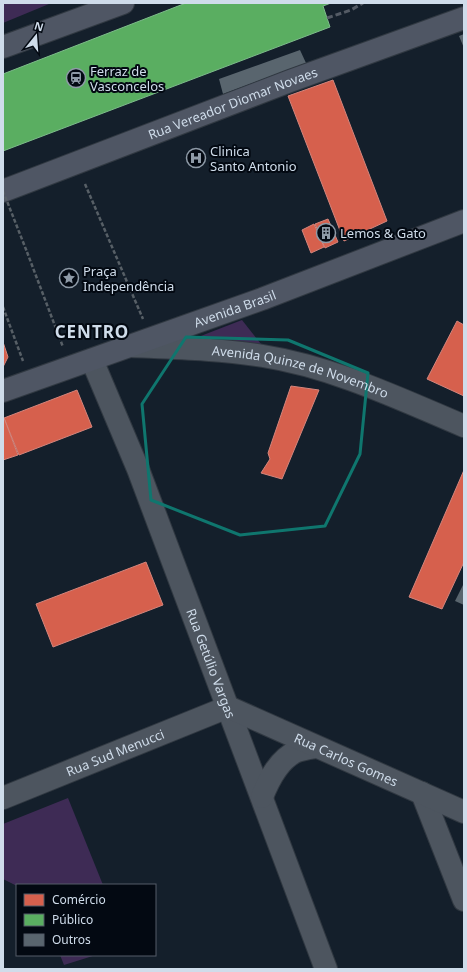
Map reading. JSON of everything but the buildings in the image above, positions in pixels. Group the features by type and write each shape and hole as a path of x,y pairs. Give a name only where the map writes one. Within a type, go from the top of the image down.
{"main road":[{"path":"3,47 93,8 123,3"},
{"name":"Rua Vereador Diomar Novaes","path":"3,191 290,81 464,18"},
{"name":"Avenida Brasil","path":"3,391 262,299 464,220"}],"street":[{"name":"Avenida Quinze de Novembro","path":"130,346 202,350 263,356 295,363 367,385 464,426"},
{"name":"Rua Getúlio Vargas","path":"92,360 138,469 326,969"},
{"name":"Rua Carlos Gomes","path":"228,707 464,812"},
{"name":"Rua Sud Menucci","path":"3,798 228,707"},
{"path":"262,797 269,779 287,758 297,751 316,747"},
{"path":"422,793 464,900"}],"path":[{"path":"76,163 152,339"},
{"path":"3,191 70,367"},
{"path":"3,307 30,381"}],"highlighted area":[{"path":"186,337 288,340 368,373 360,454 325,526 240,535 151,500 142,404"}],"shaded area":[{"path":"3,3 49,3 49,4 3,23"},
{"path":"242,320 261,344 193,339"},
{"path":"68,798 103,884 16,884 16,886 3,879 3,824"},
{"path":"60,956 93,956 64,965"}],"railway":[{"path":"327,18 351,10 363,3"}],"place":[{"name":"Ferraz de Vasconcelos","path":"76,78"},
{"name":"Clinica Santo Antonio","path":"196,158"},
{"name":"Lemos & Gato","path":"326,233"},
{"name":"Praça Independência","path":"69,278"}],"district":[{"name":"CENTRO","path":"92,332"}]}
